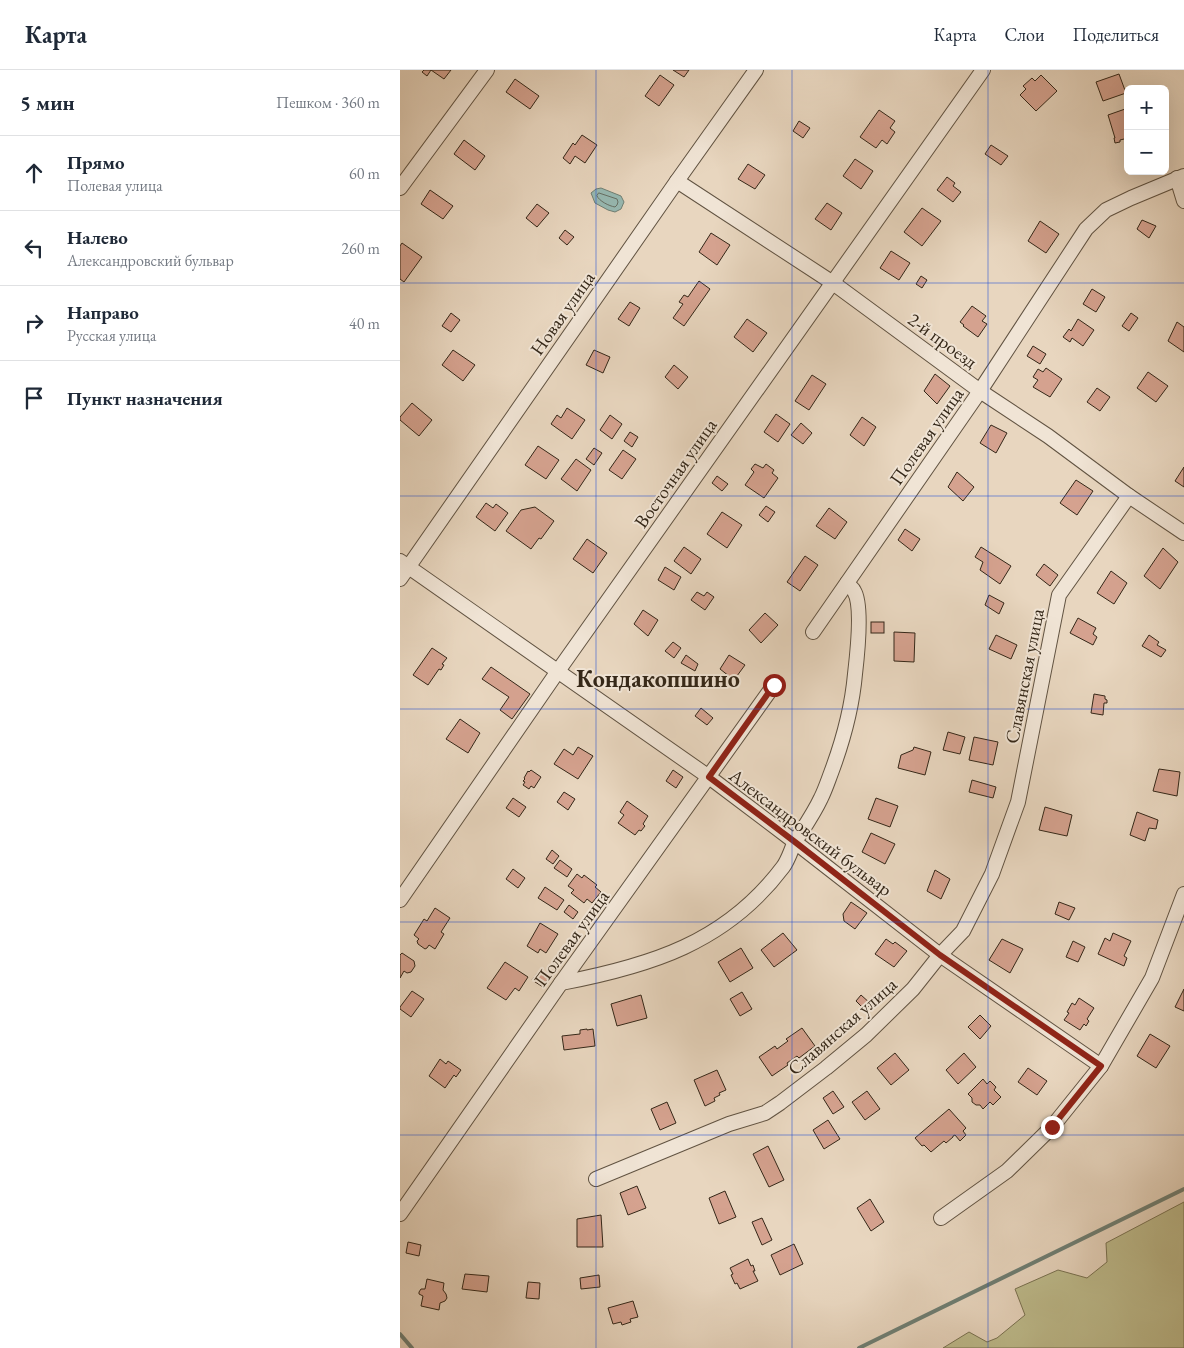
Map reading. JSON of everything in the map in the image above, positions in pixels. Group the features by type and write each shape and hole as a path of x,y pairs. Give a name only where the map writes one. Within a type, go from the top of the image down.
{"street":[{"path":"400,188 487,70"},
{"name":"Новая улица","path":"403,569 756,70"},
{"name":"Восточная улица","path":"400,900 558,671 983,70"},
{"path":"1181,177 1184,201"},
{"name":"Полевая улица","path":"813,632 980,391 1086,229 1106,210 1181,177"},
{"name":"2-й проезд","path":"677,182 833,283 980,391 1048,436 1129,496 1184,533"},
{"name":"Славянская улица","path":"596,1179 729,1124 765,1113 780,1103 866,1035 913,989 940,955 963,931 992,874 1018,802 1059,595 1129,496"},
{"name":"Александровский бульвар","path":"403,569 558,671 709,777 940,955 1101,1066"},
{"path":"560,984 646,963 673,953 708,935 740,913 761,894 785,865 795,842 822,796 847,725 854,693 859,636 855,593 847,583"},
{"name":"Полевая улица","path":"400,1214 560,984 774,685"},
{"path":"941,1218 1007,1171 1052,1127 1101,1066 1152,978 1184,894"}],"shaded area":[{"path":"1184,1202 1184,1348 943,1348 969,1332 987,1342 997,1338 1025,1315 1015,1289 1058,1270 1087,1278 1107,1262 1106,1243"}],"water":[{"path":"601,188 621,196 624,202 621,209 615,212 595,203 591,193"}],"building":[{"path":"424,70 431,70 427,76 422,72"},
{"path":"431,70 451,70 444,79"},
{"path":"673,70 689,70 684,77"},
{"path":"1119,74 1124,88 1124,94 1103,101 1096,82"},
{"path":"660,75 674,85 659,106 645,96"},
{"path":"1041,75 1057,91 1036,111 1020,95 1026,89 1023,86 1032,78 1035,81"},
{"path":"515,79 539,96 530,109 506,92"},
{"path":"1124,109 1124,139 1120,140 1120,142 1115,143 1108,115"},
{"path":"879,110 895,121 890,128 895,132 887,144 882,140 876,148 860,137"},
{"path":"799,121 810,128 803,138 793,131"},
{"path":"582,135 597,145 585,163 575,156 570,164 563,158 573,143 575,145"},
{"path":"464,140 485,156 475,170 454,154"},
{"path":"991,145 1008,156 1001,165 985,154"},
{"path":"855,159 873,171 861,189 843,176"},
{"path":"748,164 765,175 755,189 738,179"},
{"path":"947,177 955,183 953,186 961,192 953,202 937,190"},
{"path":"430,190 453,206 443,219 421,204"},
{"path":"827,203 842,213 831,230 815,219"},
{"path":"537,204 549,213 537,227 526,218"},
{"path":"922,208 941,221 922,246 904,232"},
{"path":"1142,220 1156,226 1149,238 1137,229"},
{"path":"1040,221 1059,234 1046,253 1028,241"},
{"path":"565,230 574,237 567,245 559,238"},
{"path":"711,233 730,245 717,265 699,252"},
{"path":"402,243 422,257 404,282 400,279 400,246"},
{"path":"891,251 910,263 899,280 880,268"},
{"path":"921,276 927,280 922,288 916,284"},
{"path":"699,281 710,289 684,326 673,318 683,304 679,302 684,295 688,297"},
{"path":"1092,289 1105,297 1096,312 1083,304"},
{"path":"630,302 640,308 629,326 618,319"},
{"path":"972,306 986,316 982,321 987,324 978,337 960,322"},
{"path":"451,313 460,320 451,332 442,326"},
{"path":"1131,313 1138,318 1129,331 1122,326"},
{"path":"747,319 767,333 753,352 734,337"},
{"path":"1078,319 1094,330 1083,346 1072,338 1070,342 1063,337 1069,329 1071,331"},
{"path":"1177,322 1184,327 1184,352 1168,341"},
{"path":"1033,346 1046,354 1040,364 1027,356"},
{"path":"453,350 475,365 463,381 442,365"},
{"path":"594,350 610,357 603,373 586,365"},
{"path":"674,365 688,377 678,389 665,377"},
{"path":"1046,368 1062,379 1050,397 1033,387 1038,380 1033,377 1038,369 1043,372"},
{"path":"1148,372 1168,386 1156,402 1137,388"},
{"path":"935,374 950,386 937,404 924,391"},
{"path":"812,375 826,384 809,410 795,401"},
{"path":"1097,388 1110,397 1100,411 1087,402"},
{"path":"412,403 432,420 419,436 400,420 400,417"},
{"path":"567,408 585,420 572,439 551,424 557,415 561,418"},
{"path":"776,414 790,424 778,442 764,432"},
{"path":"610,415 622,424 612,439 600,430"},
{"path":"862,417 876,427 864,446 850,435"},
{"path":"801,423 812,433 803,444 791,435"},
{"path":"991,425 1007,433 996,453 980,443"},
{"path":"630,432 638,437 632,447 624,441"},
{"path":"538,446 559,460 546,479 525,465"},
{"path":"594,448 602,453 594,465 586,459"},
{"path":"623,450 636,459 622,479 609,470"},
{"path":"576,459 591,470 577,491 561,479"},
{"path":"755,464 763,468 766,464 774,470 772,473 778,478 764,498 745,485 754,472 751,469"},
{"path":"1184,467 1184,487 1175,481"},
{"path":"957,472 974,487 963,501 948,487"},
{"path":"717,476 728,484 722,491 712,483"},
{"path":"1076,480 1093,491 1077,515 1060,503"},
{"path":"486,503 493,508 496,504 508,513 495,531 476,517"},
{"path":"766,506 775,512 768,522 759,515"},
{"path":"535,507 554,521 531,549 506,531 521,510"},
{"path":"829,508 847,522 835,539 816,526"},
{"path":"722,512 742,525 727,548 707,534"},
{"path":"905,529 920,539 912,551 898,540"},
{"path":"587,539 607,553 593,573 573,559"},
{"path":"684,547 701,559 691,574 674,561"},
{"path":"981,547 1011,566 1000,584 980,570 983,562 975,557"},
{"path":"1163,548 1178,562 1160,589 1144,576"},
{"path":"805,556 818,565 800,591 787,582"},
{"path":"1044,564 1058,575 1050,586 1036,575"},
{"path":"665,567 681,577 674,590 658,580"},
{"path":"1111,571 1127,583 1114,604 1097,593"},
{"path":"697,592 704,596 707,592 714,597 705,610 691,600"},
{"path":"989,595 1004,603 999,614 985,605"},
{"path":"643,610 658,620 648,636 634,624"},
{"path":"765,613 778,625 761,643 749,630"},
{"path":"1078,618 1096,628 1093,634 1097,637 1093,645 1070,633"},
{"path":"871,622 884,622 884,633 871,633"},
{"path":"894,632 915,633 914,662 894,661"},
{"path":"996,635 1017,645 1011,659 989,649"},
{"path":"1149,635 1159,642 1157,645 1166,650 1161,657 1142,646"},
{"path":"673,642 681,648 674,658 665,651"},
{"path":"432,648 447,658 442,664 444,665 441,670 439,669 428,685 413,675"},
{"path":"686,655 698,664 695,671 681,663"},
{"path":"729,655 745,665 734,680 720,669"},
{"path":"491,667 530,694 512,719 500,710 509,697 482,679"},
{"path":"1094,694 1105,696 1107,700 1107,703 1104,703 1103,715 1091,713"},
{"path":"701,708 713,718 707,725 695,716"},
{"path":"460,719 480,733 468,753 446,739"},
{"path":"948,732 965,737 960,754 943,750"},
{"path":"974,737 998,742 993,765 969,760"},
{"path":"578,747 593,756 578,779 554,764 564,749 573,755"},
{"path":"914,747 931,752 925,775 898,768 901,755 913,750"},
{"path":"1159,769 1180,772 1177,796 1153,791"},
{"path":"531,770 541,777 534,788 531,786 529,789 523,785 525,782 523,781 528,771"},
{"path":"673,770 683,777 676,788 666,781"},
{"path":"972,780 996,787 993,798 969,792"},
{"path":"564,792 575,799 568,810 557,802"},
{"path":"513,798 526,807 519,817 506,808"},
{"path":"876,798 898,806 890,827 868,819"},
{"path":"627,801 648,816 643,824 645,826 635,835 618,823 624,815 620,812"},
{"path":"1045,807 1072,815 1067,836 1039,830"},
{"path":"1137,812 1158,820 1156,829 1149,828 1145,841 1130,835"},
{"path":"871,833 895,844 885,864 862,852"},
{"path":"552,850 559,856 553,864 546,859"},
{"path":"560,860 572,869 567,877 554,868"},
{"path":"513,869 525,878 518,888 506,879"},
{"path":"935,870 950,879 941,899 927,891"},
{"path":"577,874 582,878 584,875 597,885 595,887 601,892 592,903 587,899 584,903 571,893 574,890 568,886"},
{"path":"545,887 564,900 557,910 538,898"},
{"path":"851,902 867,913 855,929 844,921 843,914"},
{"path":"1059,902 1075,908 1069,920 1055,914"},
{"path":"569,905 578,912 573,919 564,912"},
{"path":"435,908 450,918 441,932 444,934 435,949 429,945 425,949 418,944 417,941 419,939 414,935 424,919 427,921"},
{"path":"540,923 558,934 546,953 540,949 538,953 527,946"},
{"path":"783,933 797,950 774,967 761,950"},
{"path":"1113,933 1131,941 1124,956 1127,958 1124,966 1098,954 1105,938 1110,941"},
{"path":"886,939 893,944 895,942 907,951 894,967 875,954"},
{"path":"1002,939 1023,949 1010,973 989,960"},
{"path":"1073,941 1085,947 1078,962 1066,957"},
{"path":"741,948 753,968 730,982 718,962"},
{"path":"402,953 414,961 415,966 411,972 407,973 404,971 400,978 400,955"},
{"path":"505,962 528,977 519,991 515,988 506,1000 487,988"},
{"path":"538,972 548,979 543,987 532,980"},
{"path":"1184,989 1184,1011 1175,1007"},
{"path":"412,991 424,999 411,1017 400,1007"},
{"path":"742,992 752,1009 740,1016 730,999"},
{"path":"641,995 647,1018 617,1026 611,1004"},
{"path":"861,995 871,1004 865,1010 856,1001"},
{"path":"1079,998 1094,1008 1087,1019 1089,1021 1086,1026 1084,1024 1080,1030 1064,1020 1069,1013 1067,1012 1072,1003 1075,1005"},
{"path":"980,1015 991,1026 980,1039 968,1027"},
{"path":"802,1028 815,1046 799,1058 797,1056 772,1076 759,1057 775,1046 777,1049 788,1041 786,1039"},
{"path":"593,1029 595,1046 564,1050 562,1036 580,1034 580,1030"},
{"path":"1150,1034 1170,1046 1156,1068 1137,1056"},
{"path":"895,1053 909,1070 891,1085 877,1068"},
{"path":"964,1053 976,1067 958,1084 946,1070"},
{"path":"440,1059 446,1064 448,1061 461,1070 456,1077 454,1075 445,1088 429,1076"},
{"path":"1028,1068 1047,1081 1037,1095 1018,1082"},
{"path":"717,1070 726,1090 714,1098 715,1101 705,1106 694,1080"},
{"path":"983,1079 987,1084 990,1081 996,1087 994,1090 1001,1097 993,1105 990,1102 983,1109 980,1105 972,1102 972,1098 968,1094"},
{"path":"833,1091 844,1107 833,1114 823,1098"},
{"path":"867,1091 880,1109 865,1120 852,1102"},
{"path":"667,1102 676,1123 660,1130 651,1109"},
{"path":"949,1109 966,1128 963,1131 966,1135 960,1141 955,1135 931,1152 915,1138"},
{"path":"828,1120 840,1139 824,1149 813,1130"},
{"path":"768,1146 784,1180 769,1187 753,1154"},
{"path":"637,1186 646,1208 628,1215 620,1193"},
{"path":"725,1191 736,1217 719,1224 709,1198"},
{"path":"870,1199 884,1222 871,1231 857,1208"},
{"path":"601,1215 603,1247 577,1247 577,1219"},
{"path":"762,1218 772,1240 762,1245 752,1222"},
{"path":"408,1242 421,1245 419,1256 406,1253"},
{"path":"794,1244 803,1264 780,1275 771,1255"},
{"path":"748,1259 751,1266 753,1265 755,1271 753,1271 758,1281 740,1289 737,1283 735,1284 730,1268"},
{"path":"465,1274 489,1276 487,1292 462,1289"},
{"path":"599,1275 600,1287 581,1289 580,1278"},
{"path":"427,1279 444,1283 443,1290 447,1298 440,1303 439,1310 421,1306 423,1296 419,1292 421,1289 425,1289"},
{"path":"528,1282 540,1283 539,1299 526,1298"},
{"path":"633,1301 638,1317 630,1319 631,1322 622,1325 621,1322 613,1324 608,1308"}],"waterway":[{"path":"859,1348 1184,1189"},
{"path":"400,1334 412,1348"}],"district":[{"name":"Кондакопшино","path":"658,679"}],"route":[{"path":"774,685 709,777 940,955 1101,1066 1052,1127"}]}
